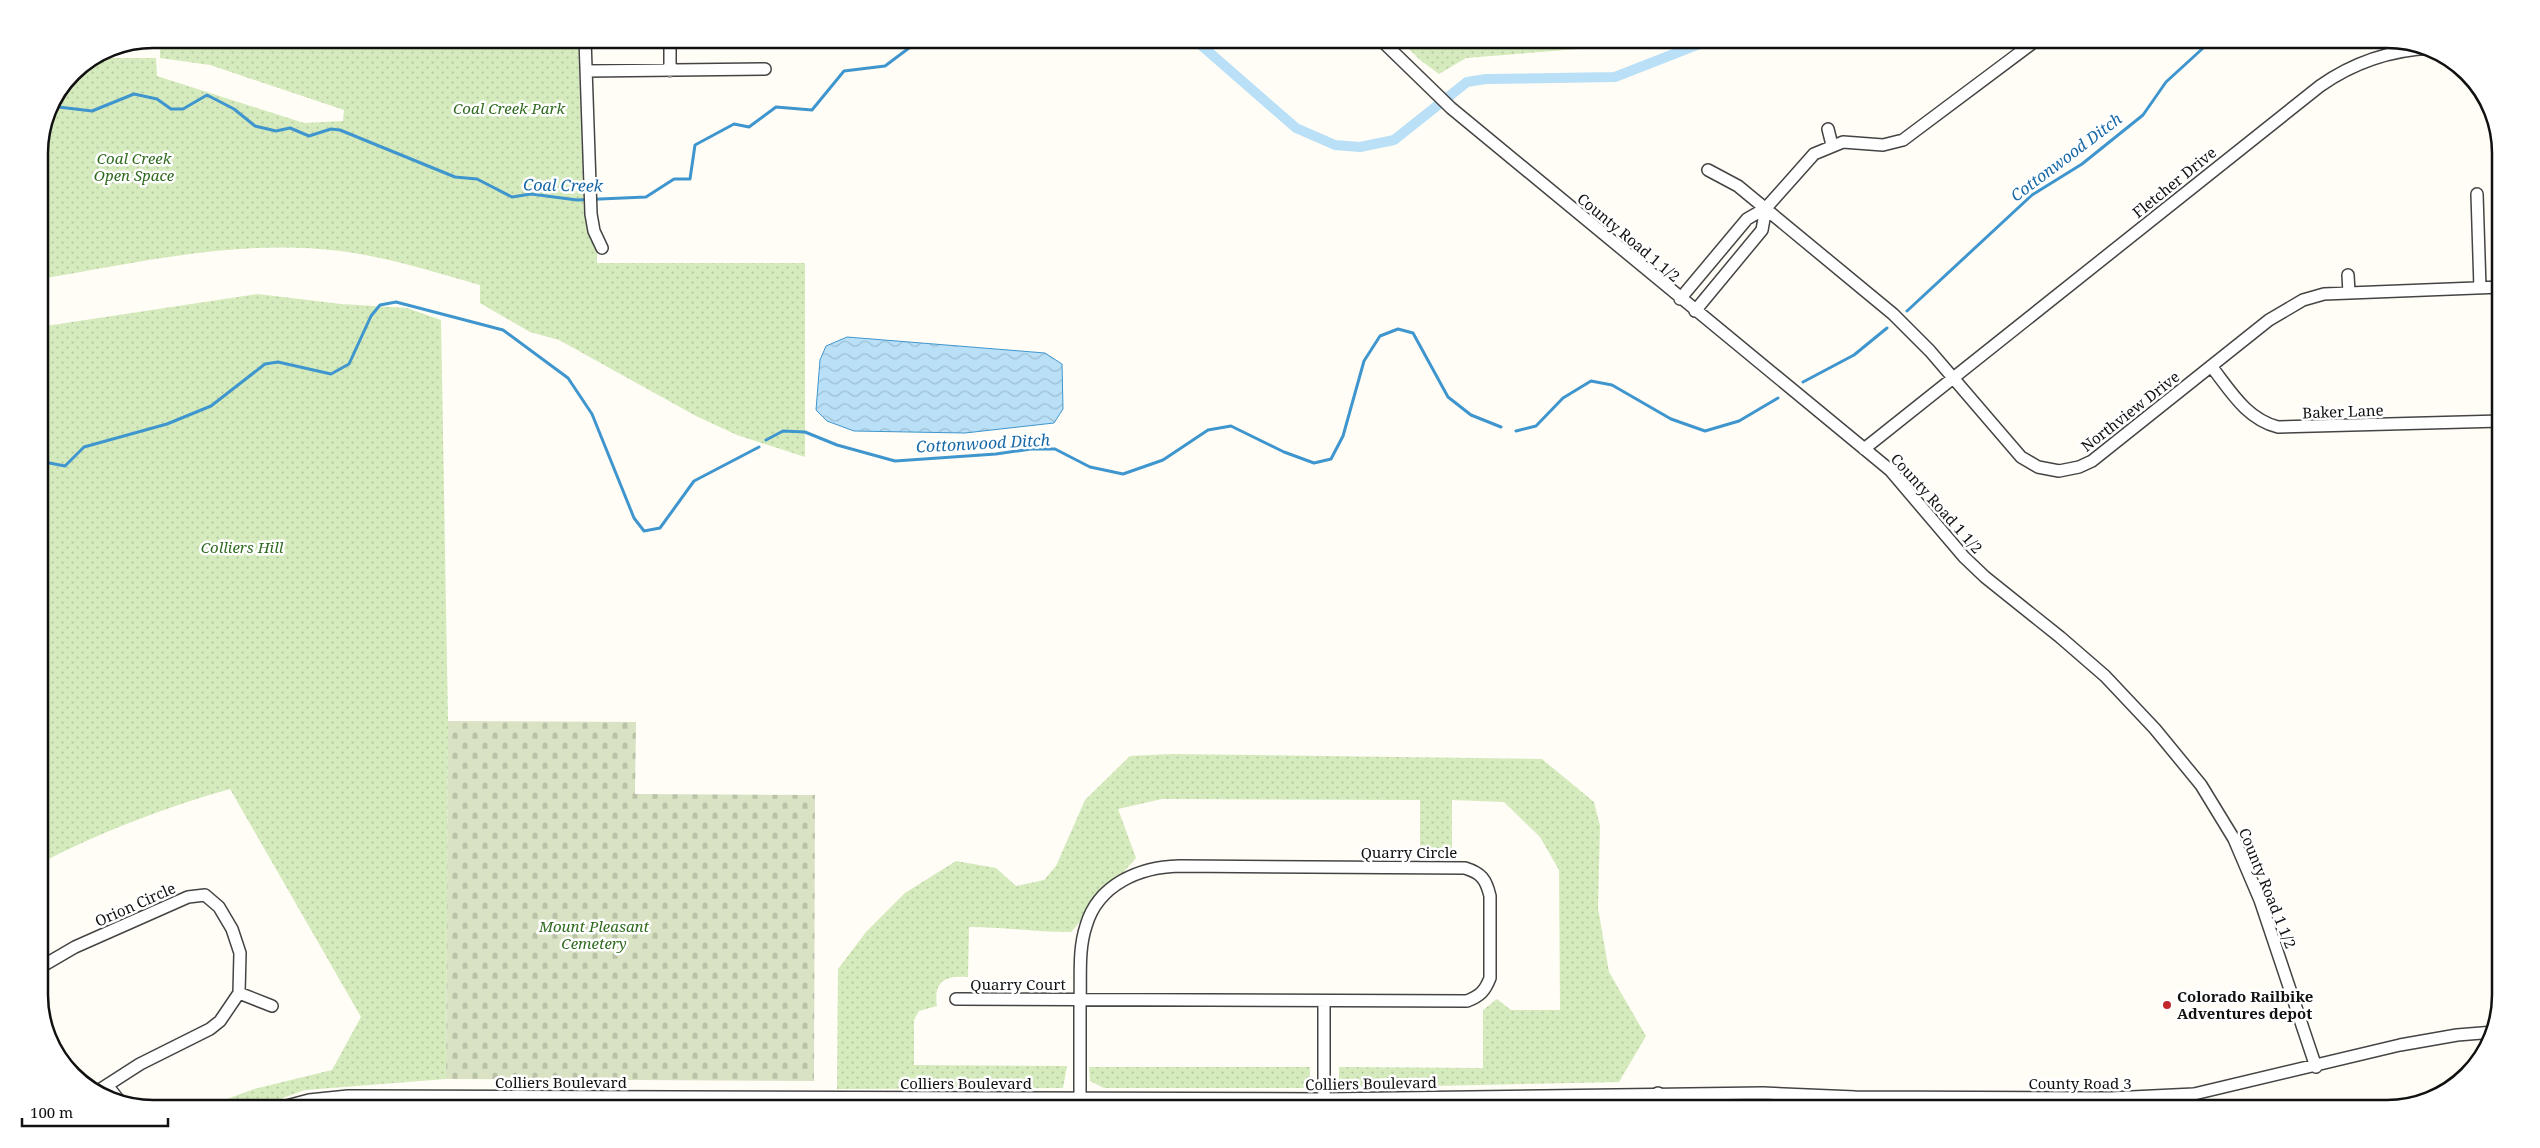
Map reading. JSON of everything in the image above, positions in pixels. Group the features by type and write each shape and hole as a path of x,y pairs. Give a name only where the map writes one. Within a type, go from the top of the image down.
{"street":[{"path":"585,48 591,214 594,230 602,248"},
{"path":"670,48 670,71"},
{"name":"County Road 1 1/2","path":"1389,48 1448,106 1864,449 1905,486 1964,557 1985,577 2105,676 2166,742 2201,785 2231,833 2260,900 2316,1067"},
{"path":"1680,299 1747,219 1766,208 1811,157 1832,145 1850,142 1883,145 1903,140 2026,48"},
{"name":"Fletcher Drive","path":"1864,449 2326,81 2365,60 2408,50"},
{"path":"586,72 766,69"},
{"path":"1828,129 1832,145"},
{"name":"Northview Drive","path":"1708,170 1738,186 1893,314 1953,377 2022,457 2038,467 2059,471 2079,468 2092,461 2288,306 2312,296 2492,287"},
{"path":"2477,194 2480,288"},
{"path":"1695,311 1762,230 1766,208"},
{"path":"2348,275 2349,293"},
{"name":"Baker Lane","path":"2211,366 2248,413 2267,424 2278,427 2492,421"},
{"name":"Quarry Circle","path":"1080,999 1467,1001 1478,997 1486,989 1490,978 1490,896 1487,883 1479,872 1455,868 1179,866 1148,869 1132,874 1105,896 1086,924 1081,953 1080,999 1080,1100"},
{"name":"Orion Circle","path":"48,963 75,947 142,916 188,897 205,896 219,907 232,929 240,953 239,993"},
{"path":"103,1087 140,1064 210,1029 220,1021 239,993 272,1006"},
{"name":"Quarry Court","path":"956,998 1080,999"},
{"path":"1324,1001 1324,1099"},
{"name":"County Road 3","path":"1658,1093 1763,1093 1865,1097 2156,1097 2194,1094 2222,1089 2409,1043 2457,1035 2485,1033"},
{"path":"1658,1093 1658,1100"},
{"name":"Colliers Boulevard","path":"1275,1100 1658,1093"},
{"name":"Colliers Boulevard","path":"309,1100 348,1096 714,1100"}],"green space":[{"name":"Coal Creek Open Space","path":"160,48 578,48 584,216 597,216 597,263 805,263 805,457 737,435 696,416 559,340 530,332 480,303 480,285 393,261 340,251 264,248 189,254 48,277 48,139 51,126 65,94 78,78 106,58 156,58 157,76 304,123 343,121 344,110 210,65 160,58"},
{"path":"1408,48 1591,48 1466,58 1439,74"},
{"name":"Colliers Hill","path":"258,294 341,304 407,308 441,320 448,721 446,1079 305,1090 277,1100 224,1100 254,1089 332,1070 361,1017 230,789 180,804 132,822 85,841 48,860 48,326"},
{"name":"Mount Pleasant Cemetery","path":"448,721 636,722 635,794 815,795 814,1081 446,1079"},
{"path":"1172,754 1542,759 1594,802 1600,826 1598,908 1609,972 1646,1036 1619,1082 1339,1088 1339,1067 1483,1068 1483,1010 1497,999 1511,1010 1560,1010 1559,870 1540,837 1504,802 1452,800 1452,853 1420,853 1420,800 1162,799 1118,809 1136,858 1071,932 969,927 968,977 953,977 943,981 937,991 937,1006 919,1011 914,1020 914,1065 1067,1066 1063,1088 837,1089 838,969 866,932 905,893 956,861 996,868 1016,886 1044,880 1056,866 1085,800 1130,756"},
{"path":"1089,1067 1310,1067 1310,1088 1104,1088 1090,1081"}],"water":[{"path":"847,337 1045,353 1062,364 1063,409 1054,423 965,433 854,431 827,421 816,410 820,360 826,346"}],"waterway":[{"name":"Coal Creek","path":"59,107 92,111 134,94 157,99 171,109 183,109 207,95 234,109 255,126 276,131 290,128 309,136 331,129 340,130 455,177 477,179 512,197 531,194 577,200 646,197 674,179 690,179 695,145 734,124 749,127 776,107 812,110 844,71 885,66 909,48"},
{"path":"1204,48 1296,128 1335,145 1360,147 1394,140 1467,82 1486,79 1615,77 1689,48"},
{"name":"Cottonwood Ditch","path":"1907,311 2032,195 2082,164 2143,115 2166,82 2203,48"},
{"name":"Cottonwood Ditch","path":"48,463 65,466 84,447 167,424 211,406 265,364 278,362 331,374 349,364 371,316 380,305 396,302 503,330 568,378 592,414 634,518 644,531 660,528 694,481 759,447"},
{"name":"Cottonwood Ditch","path":"1803,382 1854,355 1887,328"},
{"name":"Cottonwood Ditch","path":"766,440 783,431 805,432 837,445 895,461 996,454 1031,449 1055,449 1090,467 1123,474 1163,460 1208,430 1231,426 1284,452 1314,463 1331,459 1343,436 1364,361 1380,336 1398,329 1413,333 1448,397 1471,415 1501,427"},
{"name":"Cottonwood Ditch","path":"1516,431 1536,426 1563,398 1591,381 1612,385 1671,419 1705,431 1739,421 1778,398"}],"place":[{"name":"Colorado Railbike Adventures depot","path":"2167,1005"}],"park label":[{"name":"Coal Creek Park","path":"509,108"}]}
